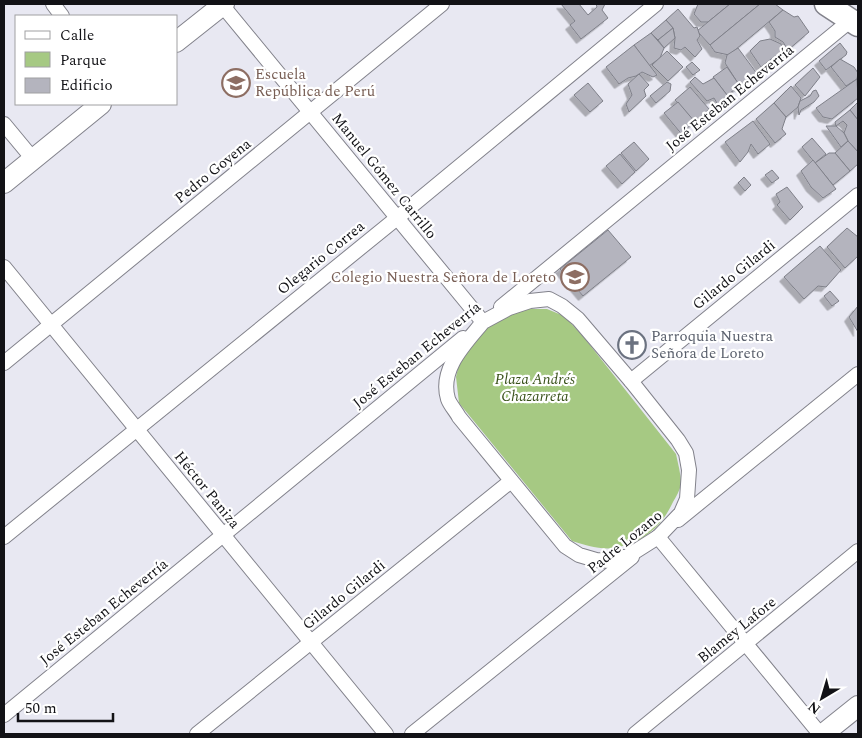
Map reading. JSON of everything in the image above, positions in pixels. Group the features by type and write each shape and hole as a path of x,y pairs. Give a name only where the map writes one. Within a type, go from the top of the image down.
{"main road":[{"path":"826,4 855,23"}],"street":[{"path":"53,4 61,15"},
{"path":"178,40 223,4"},
{"name":"Manuel Gómez Carrillo","path":"223,4 482,322"},
{"name":"Pedro Goyena","path":"4,363 442,4"},
{"name":"Olegario Correa","path":"4,537 397,218 656,4"},
{"name":"José Esteban Echeverría","path":"4,715 482,322 855,23"},
{"path":"4,183 100,105"},
{"path":"4,124 33,159"},
{"name":"Gilardo Gilardi","path":"631,381 858,194"},
{"name":"Héctor Paniza","path":"4,267 386,734"},
{"path":"549,299 562,306 578,319 631,381 678,440 686,453 689,470 686,499 680,513 658,537 628,556 610,561 596,560 579,555 565,546 511,481 459,417 448,400 447,382 450,368 458,353 482,322 530,300 549,299"},
{"name":"Padre Lozano","path":"412,734 858,374"},
{"name":"Gilardo Gilardi","path":"198,734 511,481"},
{"path":"658,537 822,734 858,706"},
{"name":"Blamey Lafore","path":"636,734 858,552"}],"green space":[{"name":"Plaza Andrés Chazarreta","path":"529,309 547,309 564,316 582,335 676,454 681,480 678,493 663,519 650,533 642,538 614,548 593,547 572,541 459,403 456,377 460,360 487,328 510,315"}],"building":[{"path":"561,4 579,4 588,15 597,7 596,4 605,4 602,10 608,18 581,39 570,25 575,21"},
{"path":"698,4 730,4 708,22 701,22 694,14"},
{"path":"730,4 760,4 710,45 697,31"},
{"path":"760,4 775,4 783,10 729,55 715,52 710,45"},
{"path":"678,9 694,28 697,27 700,36 697,40 702,49 695,57 685,47 681,50 674,48 673,28 666,20"},
{"path":"783,10 794,17 798,16 809,32 788,50 783,42 775,37 775,31 769,22"},
{"path":"666,20 673,28 658,40 651,33"},
{"path":"673,28 675,38 664,48 658,40"},
{"path":"651,33 664,48 660,58 649,66 634,45"},
{"path":"770,39 781,44 786,58 782,63 775,56 761,67 750,51 760,41"},
{"path":"840,43 847,52 846,55 826,70 819,61"},
{"path":"634,45 657,75 653,77 642,72 619,84 606,67"},
{"path":"738,48 758,75 741,88 725,63 727,55"},
{"path":"667,51 683,67 668,81 652,65"},
{"path":"840,59 854,67 858,73 857,79 846,86 831,67"},
{"path":"692,62 700,70 693,75 686,67"},
{"path":"727,67 740,86 727,95 713,77"},
{"path":"813,68 820,77 805,96 795,85"},
{"path":"639,74 649,85 644,90 646,96 629,112 626,104 632,95 628,84"},
{"path":"695,77 703,84 714,78 727,95 718,105 714,98 707,101 690,82"},
{"path":"857,79 858,98 832,119 823,117 816,108"},
{"path":"667,82 671,84 670,91 656,103 650,96"},
{"path":"588,83 603,101 590,112 574,95"},
{"path":"791,86 801,98 798,107 786,117 774,103"},
{"path":"690,87 709,109 695,122 675,100"},
{"path":"816,90 819,96 814,102 801,110 799,115 798,107 800,101 810,96"},
{"path":"678,102 695,122 687,128 690,132 684,137 664,113"},
{"path":"858,102 858,120 850,110"},
{"path":"774,103 786,117 782,129 786,134 775,143 756,119"},
{"path":"850,110 858,120 858,152 848,141 844,133 847,125 843,121 836,126 835,122"},
{"path":"753,121 770,144 758,154 751,144 748,152 740,162 725,142"},
{"path":"826,126 836,126 844,133 848,141 841,147"},
{"path":"812,138 826,154 815,163 802,147"},
{"path":"848,141 858,152 858,164 850,171 835,153"},
{"path":"634,142 649,159 636,171 621,153"},
{"path":"829,153 835,153 850,171 833,185 815,163"},
{"path":"620,154 635,172 622,184 606,166"},
{"path":"813,160 836,189 823,198 811,187 801,171"},
{"path":"772,170 779,178 772,183 765,175"},
{"path":"744,177 751,185 745,191 738,183"},
{"path":"787,187 803,207 790,220 777,205 780,202 776,194"},
{"path":"847,228 858,237 858,256 845,268 827,247"},
{"path":"608,230 631,257 583,296 560,269"},
{"path":"820,246 841,270 826,287 818,286 804,299 784,277"},
{"path":"830,291 839,301 832,306 824,296"},
{"path":"858,306 858,332 849,317"}],"place":[{"name":"Escuela República de Perú","path":"236,83"},
{"name":"Colegio Nuestra Señora de Loreto","path":"575,277"},
{"name":"Parroquia Nuestra Señora de Loreto","path":"632,345"}]}
